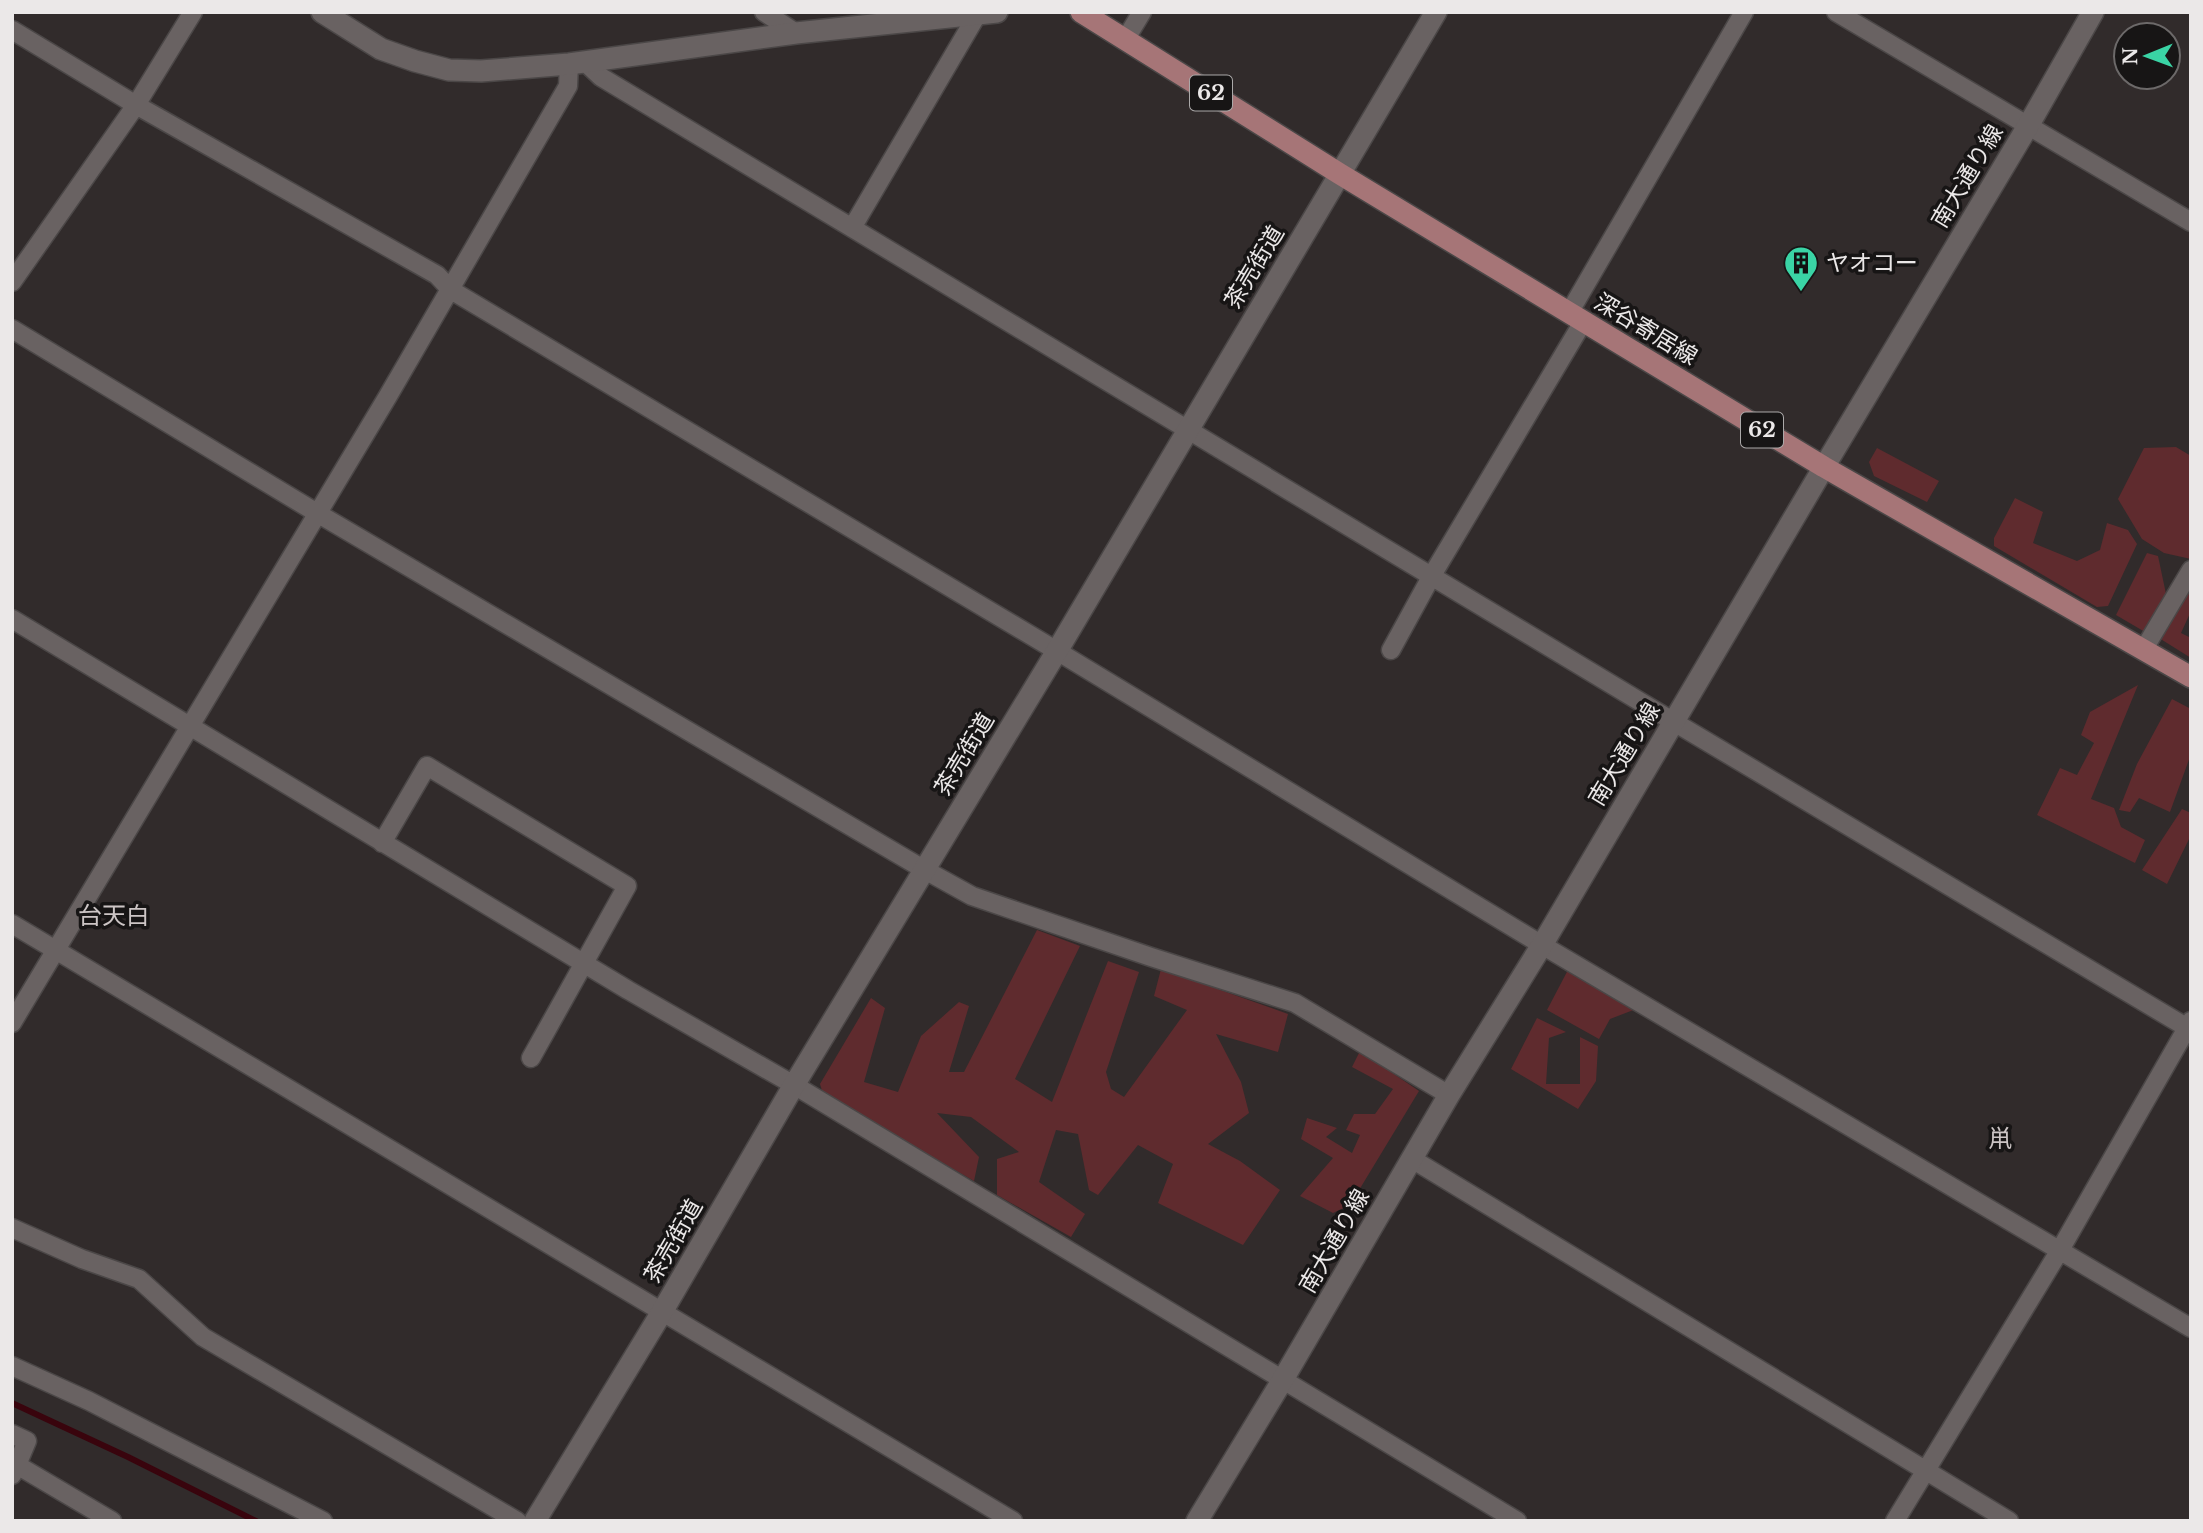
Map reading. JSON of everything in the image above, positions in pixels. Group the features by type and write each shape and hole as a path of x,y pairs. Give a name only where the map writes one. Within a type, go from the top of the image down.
{"main road":[{"name":"深谷寄居線","path":"1081,12 1340,174 1824,467 2191,677"}],"street":[{"path":"12,282 136,105 193,12"},
{"path":"322,12 381,48 415,61 449,70 481,71 987,13"},
{"path":"764,12 796,33"},
{"path":"1125,40 1142,12"},
{"name":"茶売街道","path":"535,1521 662,1312 794,1085 1057,651 1436,12"},
{"path":"1391,650 1744,12"},
{"path":"1836,12 2191,222"},
{"name":"南大通り線","path":"1197,1521 1449,1095 1542,945 2094,12"},
{"path":"852,228 987,13"},
{"path":"12,30 136,105 437,275 450,290 1057,651 1542,945 2191,1328"},
{"path":"576,62 1674,722 2189,1026 2060,1250 1895,1521"},
{"path":"12,1023 450,290 568,86 576,62"},
{"path":"12,329 317,513 972,896 1295,1003 1449,1095"},
{"path":"2144,649 2191,570"},
{"path":"12,619 585,964 794,1085 1517,1521"},
{"path":"382,843 427,766 627,886 531,1058"},
{"path":"12,925 1013,1521"},
{"path":"1412,1159 2009,1521"},
{"path":"12,1228 82,1259 139,1279 203,1337 517,1521"},
{"path":"12,1366 89,1401 323,1521"},
{"path":"12,1434 27,1441 15,1470 112,1521"}],"shaded area":[{"path":"2176,447 2191,456 2191,559 2164,553 2142,539 2118,499 2144,448"},
{"path":"1877,448 1939,481 1927,502 1874,476 1869,462"},
{"path":"2015,498 2043,512 2033,543 2077,561 2100,550 2107,523 2128,530 2137,544 2108,606 2097,607 1994,546 1994,538"},
{"path":"2147,553 2158,556 2166,594 2145,632 2116,615"},
{"path":"2191,587 2191,611 2181,633 2191,638 2191,658 2159,638"},
{"path":"2138,685 2091,799 2114,808 2121,827 2145,840 2135,863 2037,815 2060,768 2077,775 2094,743 2081,735 2090,712"},
{"path":"2172,699 2191,709 2191,754 2170,812 2139,798 2130,812 2119,810 2137,764"},
{"path":"2182,809 2191,813 2191,835 2167,884 2142,870"},
{"path":"1037,930 1080,946 1015,1079 1052,1102 1108,961 1139,972 1106,1072 1111,1089 1124,1097 1187,1010 1154,996 1161,969 1288,1014 1278,1052 1216,1034 1241,1082 1249,1113 1208,1144 1240,1161 1280,1190 1243,1245 1158,1203 1173,1164 1138,1145 1098,1195 1089,1190 1078,1134 1056,1130 1039,1182 1085,1214 1071,1237 997,1195 997,1159 1019,1152 971,1117 937,1113 979,1157 974,1181 823,1094 820,1084 871,998 885,1008 864,1082 898,1092 921,1036 959,1002 969,1006 949,1072 964,1072"},
{"path":"1569,968 1636,1009 1610,1019 1599,1039 1547,1010"},
{"path":"1537,1018 1566,1032 1549,1038 1546,1084 1580,1084 1580,1037 1598,1046 1596,1081 1578,1109 1511,1069"},
{"path":"1360,1051 1419,1091 1350,1205 1333,1213 1300,1196 1333,1158 1301,1139 1307,1118 1337,1128 1326,1137 1352,1153 1360,1135 1346,1130 1354,1114 1375,1114 1393,1089 1352,1067"}],"waterway":[{"path":"12,1403 256,1521"}],"place":[{"name":"ヤオコー","path":"1801,293"}],"district":[{"name":"台天白","path":"114,916"},
{"name":"鼡","path":"2000,1139"}]}
